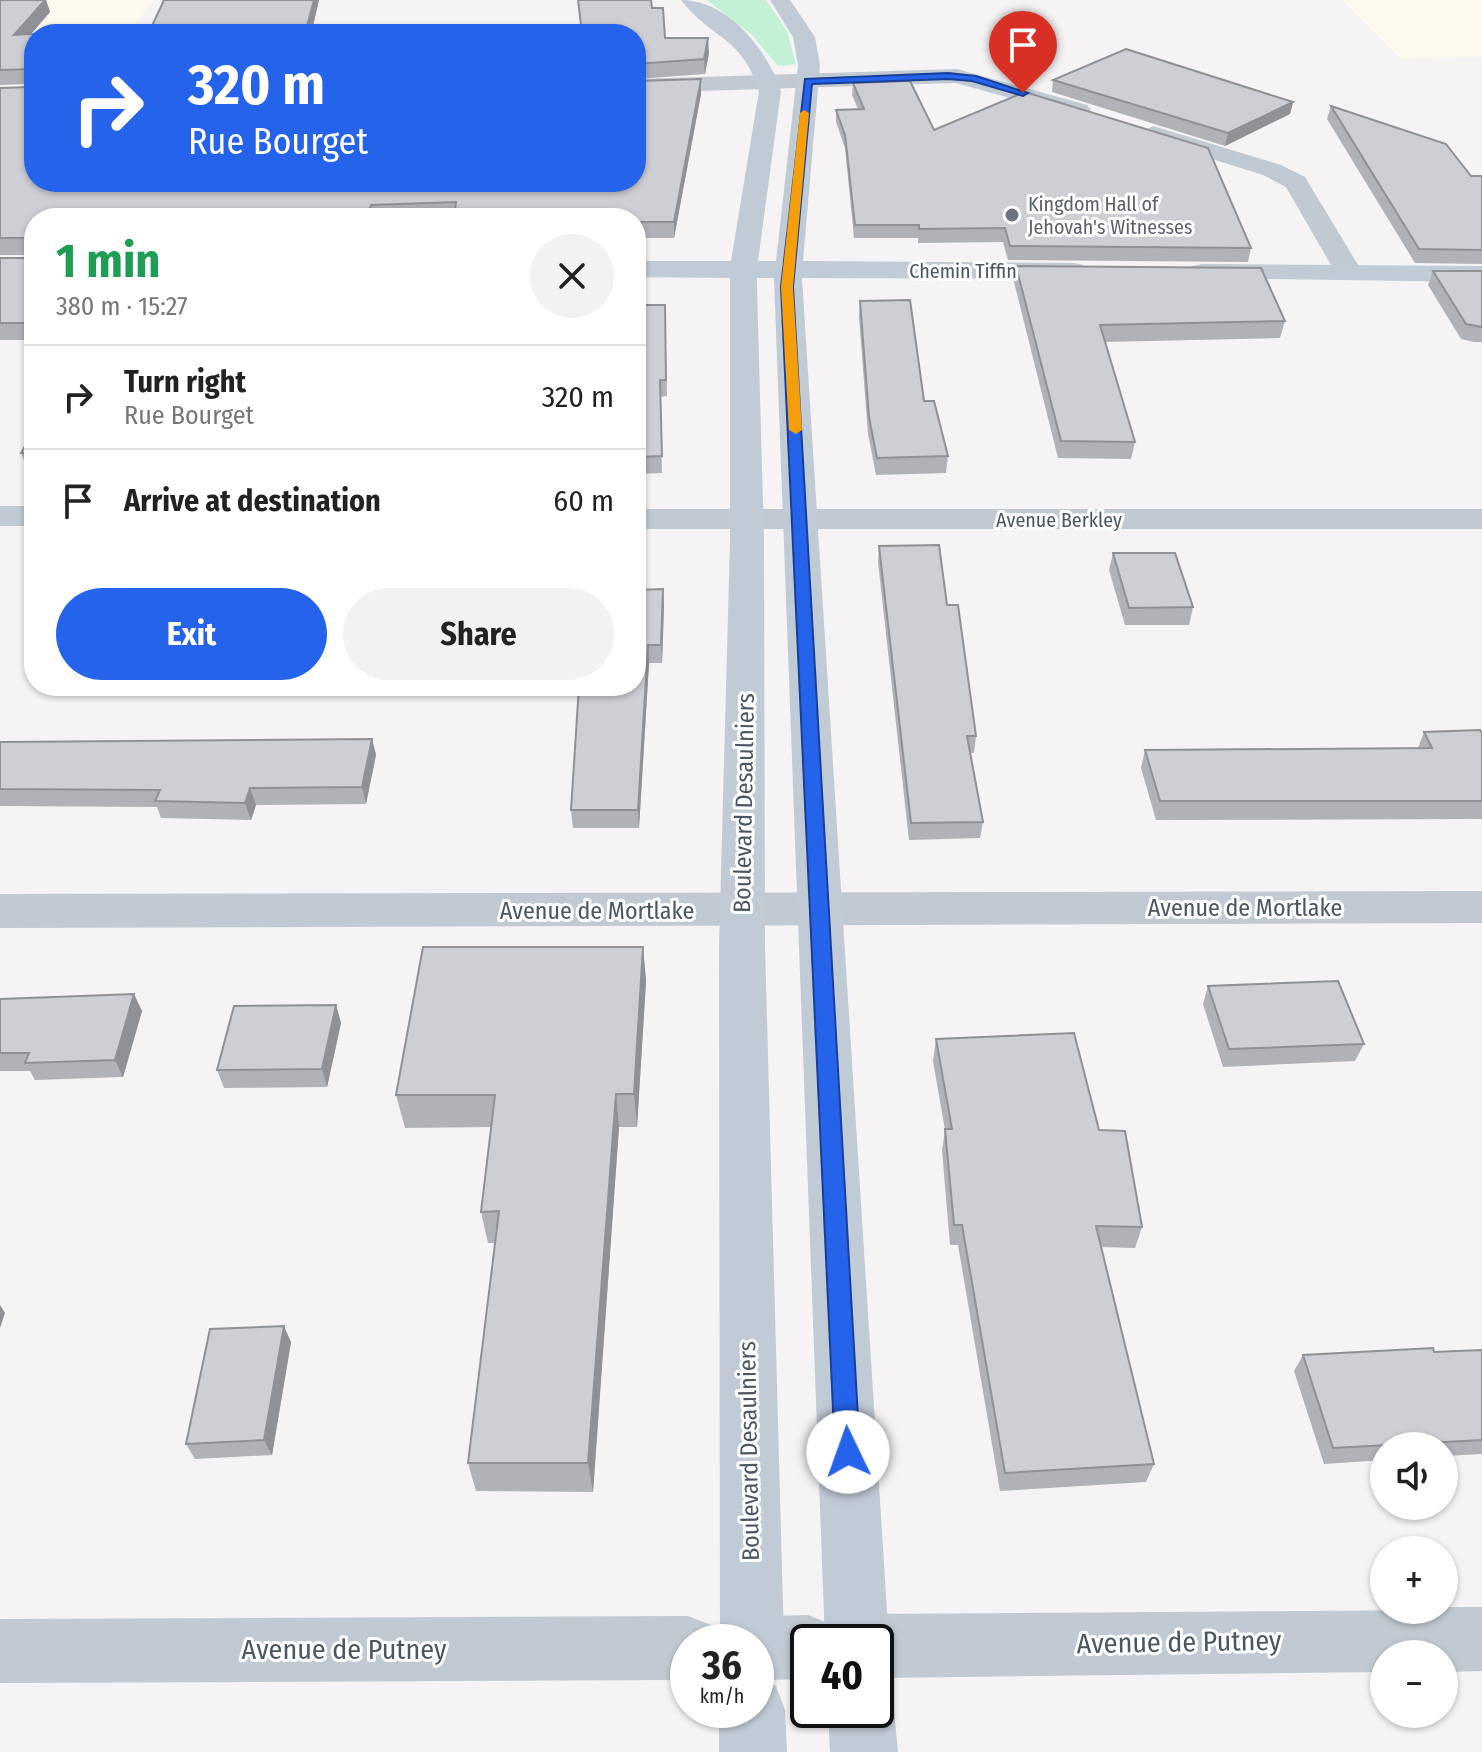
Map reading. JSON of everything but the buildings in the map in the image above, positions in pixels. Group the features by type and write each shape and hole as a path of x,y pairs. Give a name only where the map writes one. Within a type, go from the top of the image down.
{"street":[{"path":"691,0 749,47 769,83"},
{"name":"Boulevard Desaulniers","path":"780,0 795,19 807,46 808,81 766,270 801,520 856,1624"},
{"path":"646,86 965,77 1290,178 1303,190 1349,273"},
{"name":"Boulevard Desaulniers","path":"752,1624 742,910 747,520 766,270 769,83"},
{"name":"Chemin Tiffin","path":"646,269 1101,272"},
{"path":"1176,272 1482,274"},
{"path":"0,516 24,516"},
{"name":"Avenue Berkley","path":"646,519 1482,519"},
{"name":"Avenue de Mortlake","path":"0,911 1482,907"},
{"name":"Avenue de Putney","path":"894,1646 1482,1639"},
{"name":"Avenue de Putney","path":"0,1651 670,1648"},
{"path":"752,1728 753,1752"},
{"path":"862,1728 864,1752"}],"shaded area":[{"path":"0,0 153,0 136,24 24,24 24,29 0,29"},
{"path":"1342,0 1482,0 1482,57 1401,59"}],"green space":[{"path":"707,0 766,0 787,31 796,64 778,66 752,35"}],"slow traffic":[{"path":"796,430 787,287 804,113"}],"place":[{"name":"Kingdom Hall of Jehovah's Witnesses","path":"1012,215"}],"route":[{"path":"848,1452 787,287 808,81 948,76 973,78 1023,93"}]}
